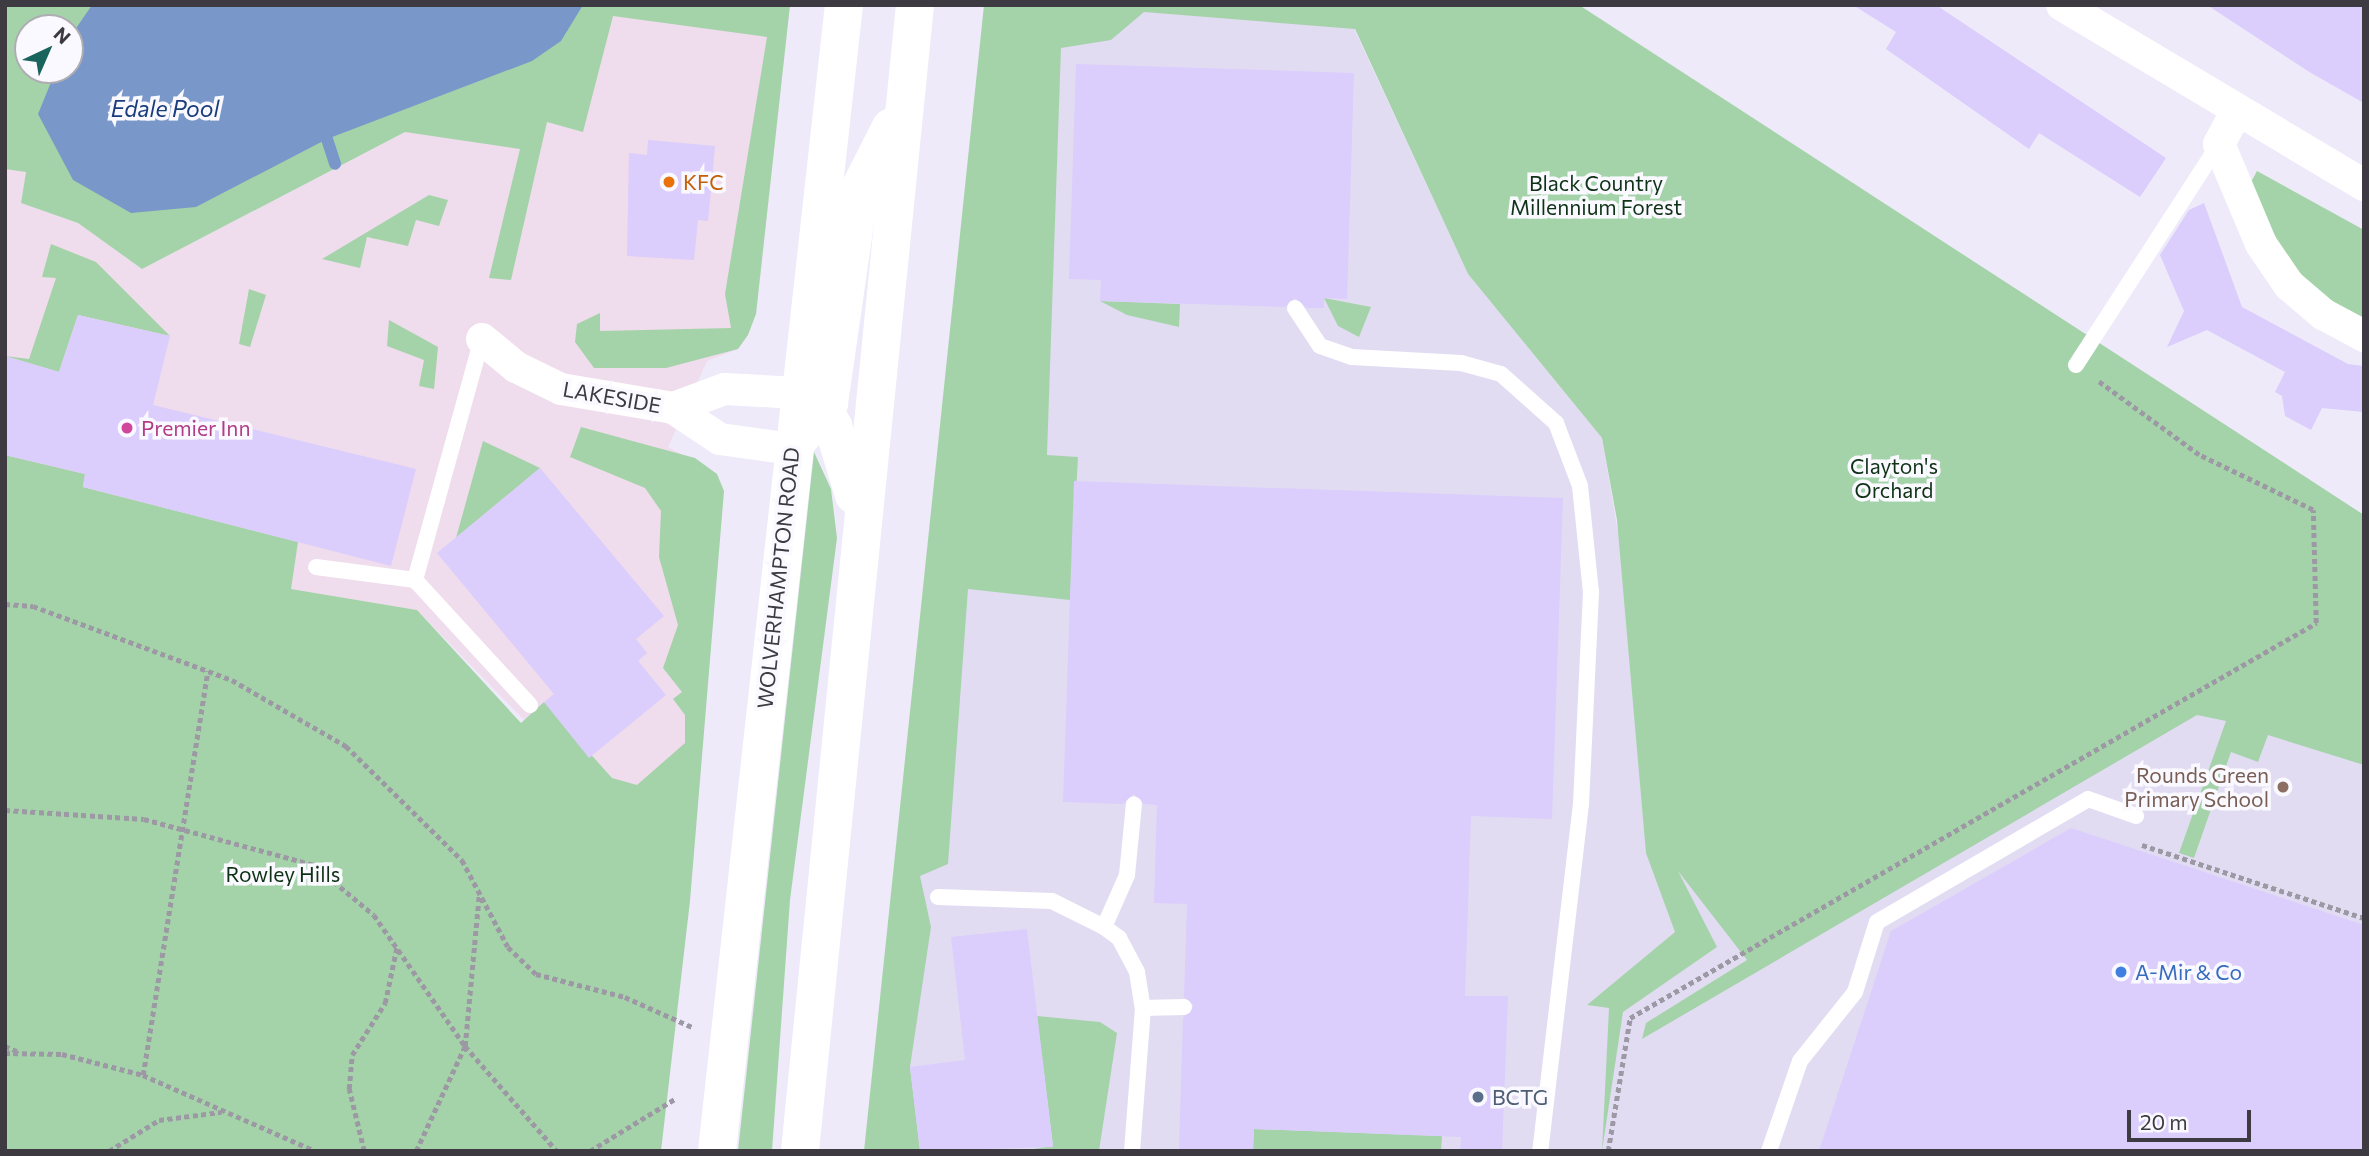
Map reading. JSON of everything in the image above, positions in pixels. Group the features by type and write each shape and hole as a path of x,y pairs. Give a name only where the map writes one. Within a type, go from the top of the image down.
{"highway":[{"path":"844,5 811,401 849,468 860,524"},
{"path":"800,1151 901,107 915,5"},
{"path":"792,449 811,401 860,188 901,107"},
{"name":"WOLVERHAMPTON ROAD","path":"717,1151 792,449"}],"street":[{"path":"2062,5 2235,114 2364,185"},
{"path":"2235,114 2219,144 2261,244 2289,285 2323,314 2364,336"},
{"name":"LAKESIDE","path":"482,339 516,367 561,389 673,408 720,439 792,449"},
{"name":"LAKESIDE","path":"673,408 725,389 811,401"}],"lane":[{"path":"2076,365 2219,144"},
{"path":"1296,308 1320,346 1352,357 1461,363 1501,374 1556,423 1580,486 1591,592 1581,804 1540,1151"},
{"path":"415,580 482,339"},
{"path":"316,567 415,580 530,705"},
{"path":"1769,1151 1800,1061 1855,992 1877,922 2088,799 2136,816"},
{"path":"1104,927 1127,875 1134,804"},
{"path":"938,897 1052,901 1104,927 1119,938 1137,972 1143,1007 1132,1151"},
{"path":"1143,1007 1184,1007"}],"path":[{"path":"1608,1151 1630,1018 2316,623 2312,510 2199,455 2076,365"},
{"path":"5,604 33,607 208,671 262,694 371,765 462,860 508,947 536,974 625,997 701,1030"},
{"path":"143,1074 208,671"},
{"path":"5,810 109,815 181,828 236,849 314,865 374,915 465,1046 556,1151"},
{"path":"2127,840 2364,918"},
{"path":"416,1151 465,1046 479,894"},
{"path":"364,1151 349,1089 352,1055 385,1003 397,946"},
{"path":"5,1046 18,1051"},
{"path":"5,1053 18,1051 62,1054 143,1074 315,1151"},
{"path":"590,1151 676,1098"},
{"path":"109,1151 159,1120 224,1111"}],"shaded area":[{"path":"790,5 756,314 738,349 707,361 668,447 717,474 724,491 688,888 417,610 291,589 5,472 5,168 26,172 21,203 78,223 142,269 405,132 520,148 599,9"},
{"path":"985,5 1343,5 1468,274 1602,438 1675,867 2364,604 2364,1151 905,1151 892,1036"}],"green space":[{"path":"5,5 790,5 756,314 748,335 738,349 666,368 594,368 575,342 577,324 600,313 600,331 731,328 725,294 767,37 613,16 583,132 547,122 511,280 489,278 520,149 405,132 142,269 78,223 21,203 26,172 5,169"},
{"path":"984,5 1579,5 2364,515 2364,765 2268,735 2258,762 2231,752 2194,858 2179,853 2226,721 2197,715 1642,1039 1646,1023 1747,960 1678,871 1717,947 1623,1012 1602,1151 1609,1008 1587,1005 1675,932 1646,853 1617,520 1602,438 1468,274 1355,29 1144,12 1111,40 1061,48 1047,455 1078,457 1070,600 968,589 948,864 920,876 931,927 910,1067 920,1151 864,1151"},
{"path":"2257,171 2364,230 2364,323 2341,312 2285,260 2250,184"},
{"path":"429,195 448,200 439,226 416,220 408,246 367,237 360,268 322,259"},
{"path":"51,244 96,262 170,336 78,315 59,372 5,356 29,359 56,278 42,277"},
{"path":"249,289 266,295 250,347 239,344"},
{"path":"1324,298 1371,307 1359,337 1338,326"},
{"path":"1100,301 1180,304 1179,327 1127,315"},
{"path":"389,320 438,347 434,389 419,386 424,360 387,346"},
{"name":"Rowley Hills","path":"581,427 695,458 717,474 724,491 690,901 661,1151 5,1151 5,455 85,474 83,487 298,542 291,589 417,610 521,723 544,702 612,778 637,785 685,743 685,715 673,699 682,692 663,668 678,625 659,557 661,511 645,488 570,457"},
{"path":"483,441 540,468 456,538"},
{"path":"814,452 831,489 837,538 790,900 772,1151 738,1151"},
{"path":"1037,1016 1100,1022 1117,1033 1099,1151 1020,1151 1053,1146"},
{"path":"1254,1129 1442,1136 1441,1151 1253,1151"}],"water":[{"name":"Edale Pool","path":"92,5 583,5 561,41 532,61 327,139 196,207 131,213 73,180 38,114 50,84 84,84 84,17"}],"building":[{"path":"1853,5 1936,5 2166,158 2140,197 2039,133 2029,149 1886,49 1896,32"},
{"path":"2207,5 2364,5 2364,103 2311,73"},
{"path":"1076,64 1354,73 1347,299 1324,298 1324,308 1307,308 1295,298 1285,307 1100,301 1101,280 1069,279"},
{"name":"KFC","path":"648,140 715,146 708,221 698,220 694,260 627,256 629,153 647,155"},
{"path":"2204,203 2242,307 2348,364 2364,366 2364,412 2322,408 2311,430 2285,416 2282,396 2275,392 2285,372 2207,330 2167,347 2184,311 2160,255 2189,210"},
{"name":"Premier Inn","path":"78,315 170,336 153,405 416,469 391,566 83,487 85,474 5,455 5,356 59,372"},
{"path":"540,468 664,616 636,639 647,653 638,661 666,695 589,758 544,702 554,694 437,553"},
{"path":"1074,481 1563,498 1552,819 1471,816 1465,996 1508,996 1502,1151 1460,1151 1461,1137 1254,1129 1253,1151 1179,1151 1183,1018 1194,1006 1184,997 1187,904 1154,903 1157,805 1144,804 1134,794 1123,804 1063,802"},
{"name":"A-Mir & Co","path":"2071,828 2364,925 2364,1151 1819,1151 1891,931"},
{"path":"1027,929 1053,1147 920,1151 910,1067 965,1060 951,937"}],"waterway":[{"path":"327,139 335,164"}],"place":[{"name":"KFC","path":"669,182"},
{"name":"Premier Inn","path":"127,428"},
{"name":"Rounds Green Primary School","path":"2283,787"},
{"name":"A-Mir & Co","path":"2121,972"},
{"name":"BCTG","path":"1478,1097"}],"park label":[{"name":"Black Country Millennium Forest","path":"1596,195"},
{"name":"Clayton's Orchard","path":"1894,478"}]}
